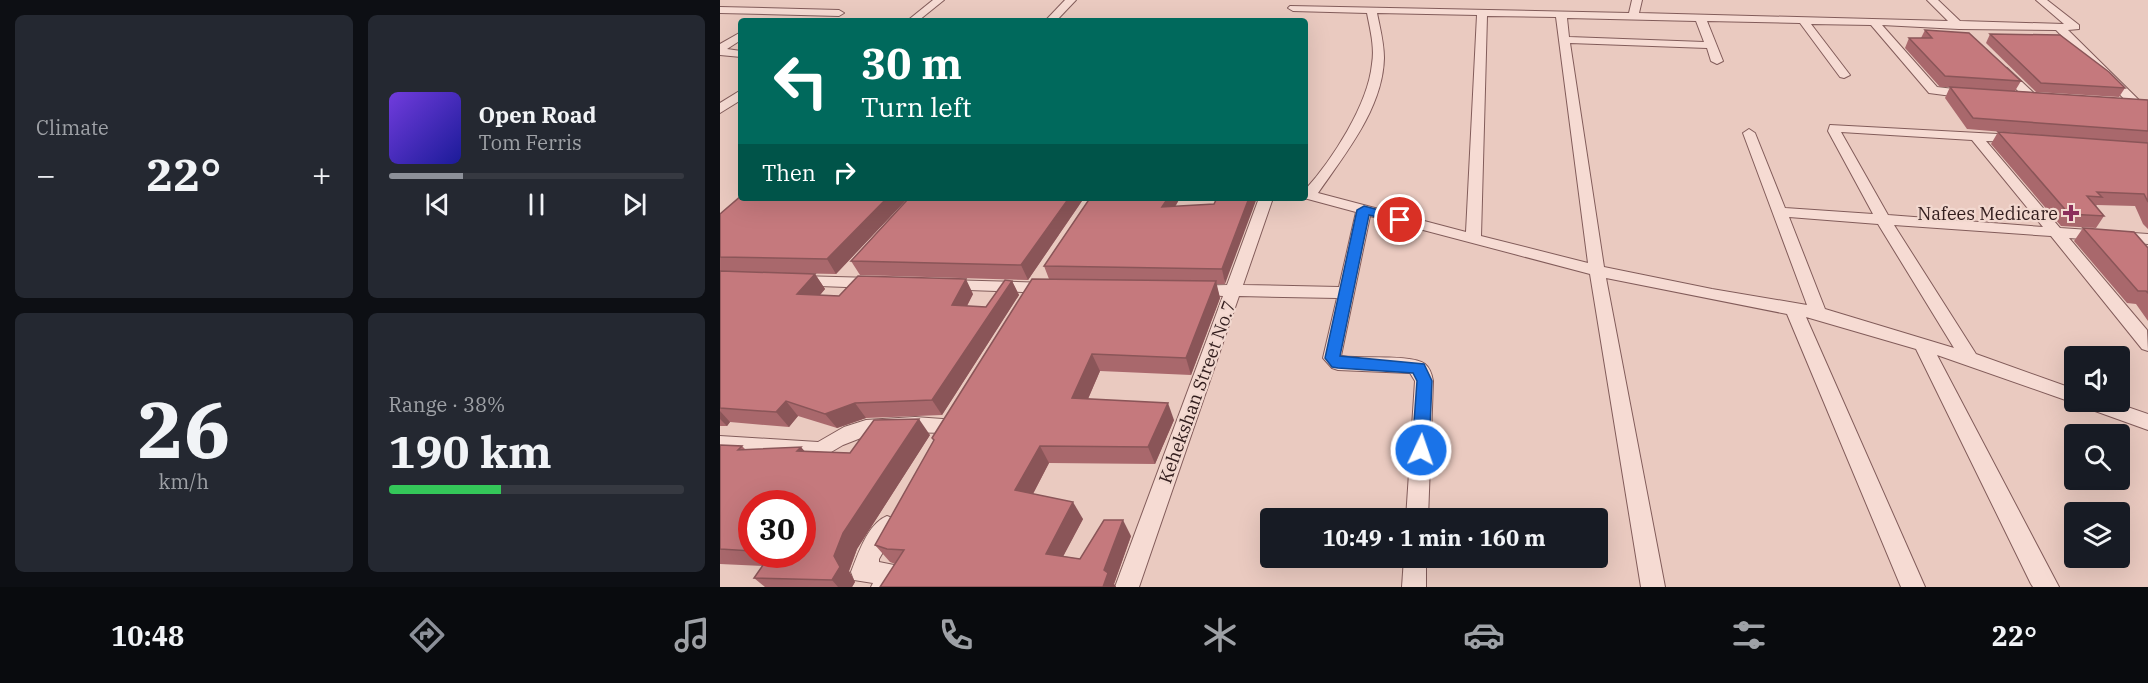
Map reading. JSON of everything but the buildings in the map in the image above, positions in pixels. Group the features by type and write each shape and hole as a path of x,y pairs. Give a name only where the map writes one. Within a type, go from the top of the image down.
{"street":[{"path":"768,18 796,0"},
{"path":"916,18 939,0"},
{"path":"1053,18 1071,0"},
{"path":"1541,0 1542,14"},
{"path":"1633,16 1637,0"},
{"path":"1932,0 1973,40"},
{"path":"1293,8 2076,27 2041,0"},
{"path":"1308,194 1350,134 1374,87 1378,65 1378,45 1371,9"},
{"path":"720,10 839,13"},
{"path":"1473,239 1482,12"},
{"path":"1561,14 1597,271 1653,587"},
{"path":"1700,17 1717,61"},
{"path":"1803,20 1844,75"},
{"path":"1873,21 1936,92 1986,95"},
{"path":"2059,27 2142,105 2148,116"},
{"path":"720,50 738,37"},
{"path":"1564,40 1711,45"},
{"path":"720,50 738,53"},
{"path":"1998,65 2037,99 2009,97"},
{"path":"720,109 738,96"},
{"path":"2116,103 2142,105"},
{"path":"1970,359 1882,218 1834,128 2032,140"},
{"path":"1749,133 1818,313"},
{"path":"1975,136 2148,345"},
{"path":"1308,195 1597,271 1712,295 1818,313 1970,359 2064,392"},
{"name":"Kehekshan Street No.7","path":"1127,587 1265,201"},
{"path":"1364,210 1332,358 1334,362 1419,368 1424,381 1418,508"},
{"path":"1781,212 2148,239"},
{"path":"841,282 857,265"},
{"path":"1022,308 1046,270"},
{"path":"786,280 886,284"},
{"path":"932,285 1069,289"},
{"path":"1174,290 1347,293"},
{"path":"1794,309 1913,587"},
{"path":"1922,344 2039,576 2047,587"},
{"path":"937,445 962,405"},
{"path":"2120,412 2148,422"},
{"path":"720,444 821,450 835,439 874,425 949,425"},
{"path":"883,587 891,574 862,572 868,563 867,557 899,506"},
{"path":"1414,587 1415,568"}],"place":[{"name":"Nafees Medicare","path":"2071,213"}],"route":[{"path":"1400,220 1364,210 1332,358 1338,363 1419,368 1424,381 1421,450"}]}
